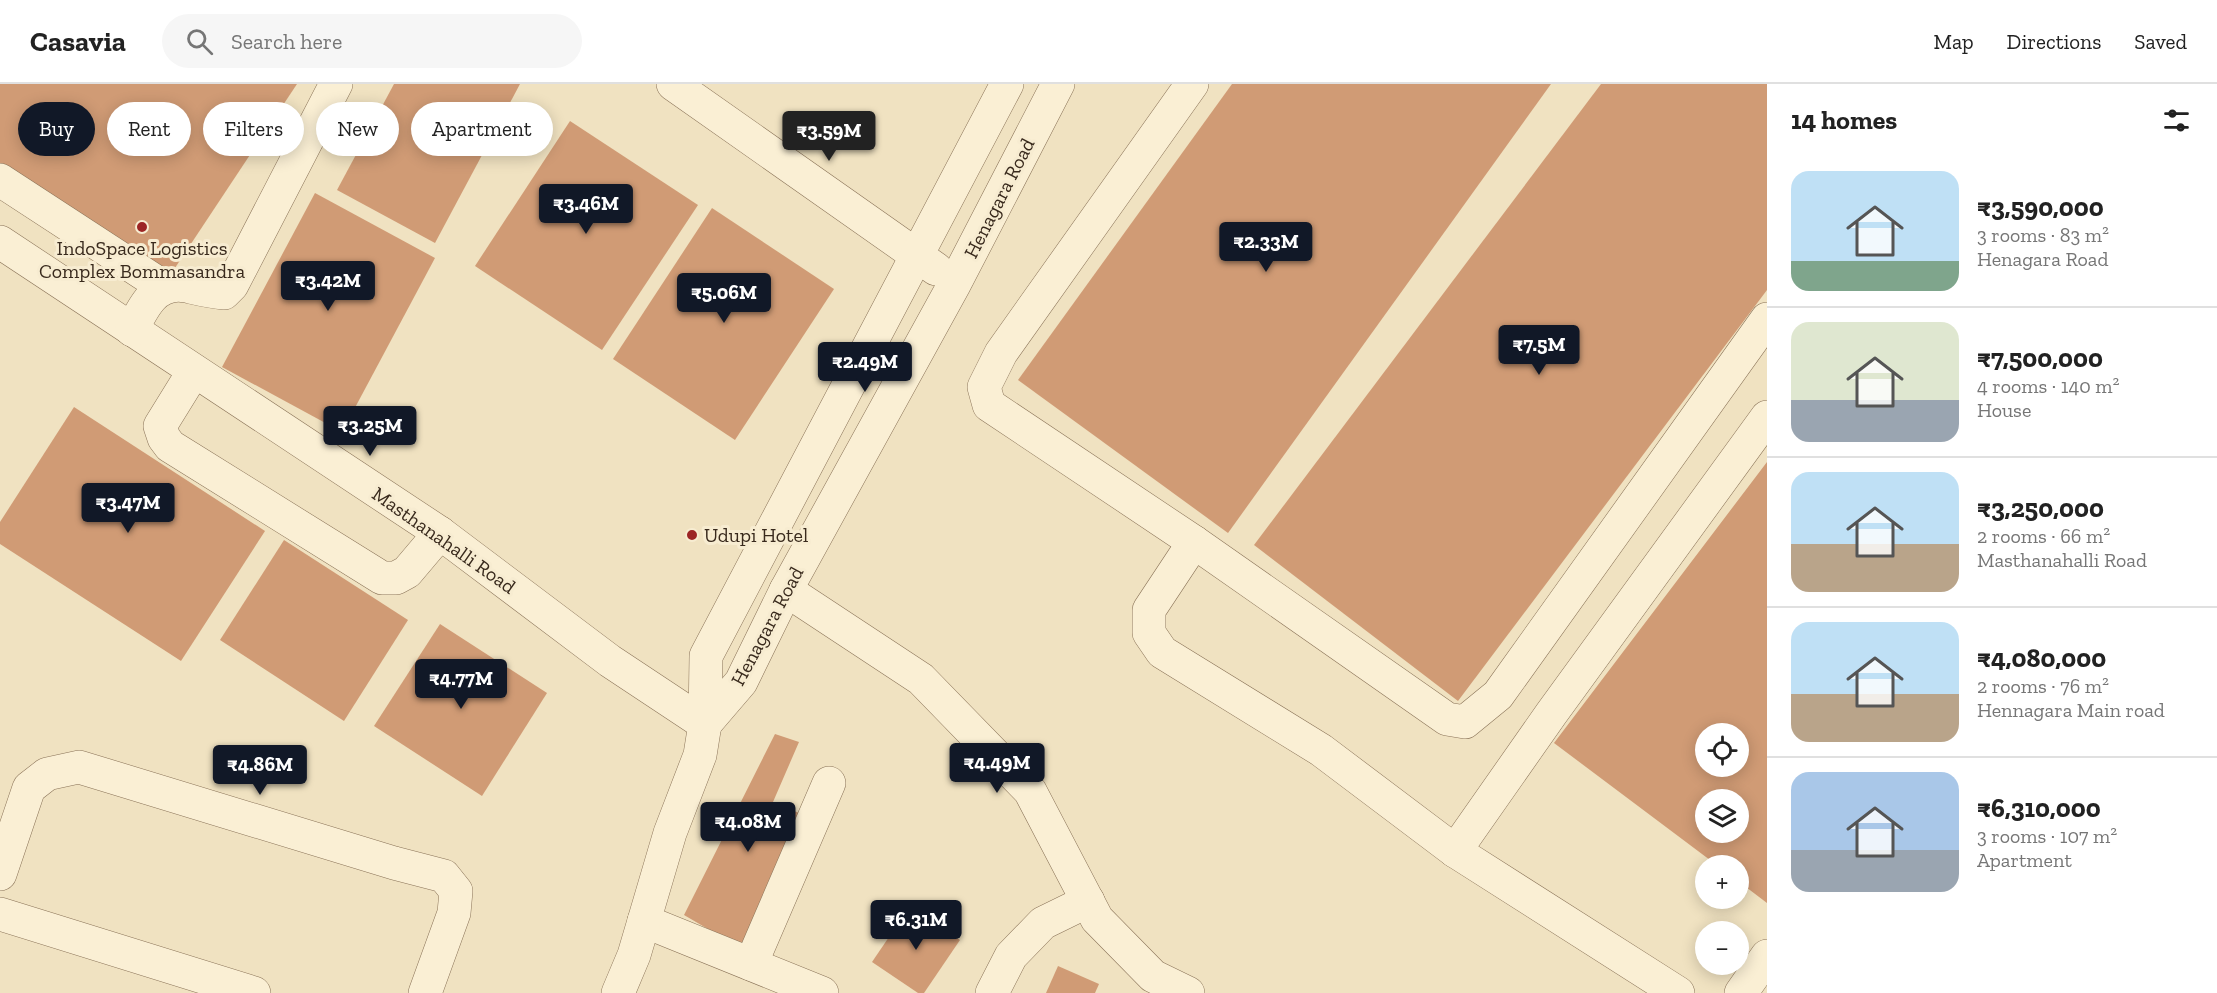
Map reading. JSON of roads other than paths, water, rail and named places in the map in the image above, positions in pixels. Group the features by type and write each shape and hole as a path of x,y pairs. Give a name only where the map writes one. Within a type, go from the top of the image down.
{"street":[{"path":"0,180 164,287 184,286 203,292 224,293 232,285 336,84"},
{"path":"673,84 955,283"},
{"name":"Henagara Road","path":"705,724 706,656 1007,84"},
{"name":"Henagara Road","path":"705,724 741,682 786,590 955,283 1058,84"},
{"path":"1192,84 1001,353 984,387 989,405 1194,542 1447,719 1465,722 1498,695 1767,319"},
{"name":"Masthanahalli Road","path":"0,242 440,533 610,661 705,724"},
{"path":"132,330 146,302 164,287"},
{"path":"194,371 160,426 170,446 382,578 396,578 407,572 440,533"},
{"path":"1455,851 1558,704 1767,417"},
{"path":"1194,542 1149,610 1149,633 1162,652 1321,750 1455,851 1678,993"},
{"path":"786,590 921,679 1029,791 1097,919 1153,976 1188,993"},
{"path":"618,993 634,955 670,833 700,755 705,724"},
{"path":"0,874 29,788 47,774 79,767 394,863 444,876 456,891 454,913 425,993"},
{"path":"751,964 829,783"},
{"path":"992,993 1011,956 1043,923 1088,901"},
{"path":"0,914 254,993"},
{"path":"644,921 822,993"},
{"path":"1741,993 1767,956"}],"place":[{"name":"IndoSpace Logistics Complex Bommasandra","path":"142,227"},
{"name":"Udupi Hotel","path":"692,535"}]}
